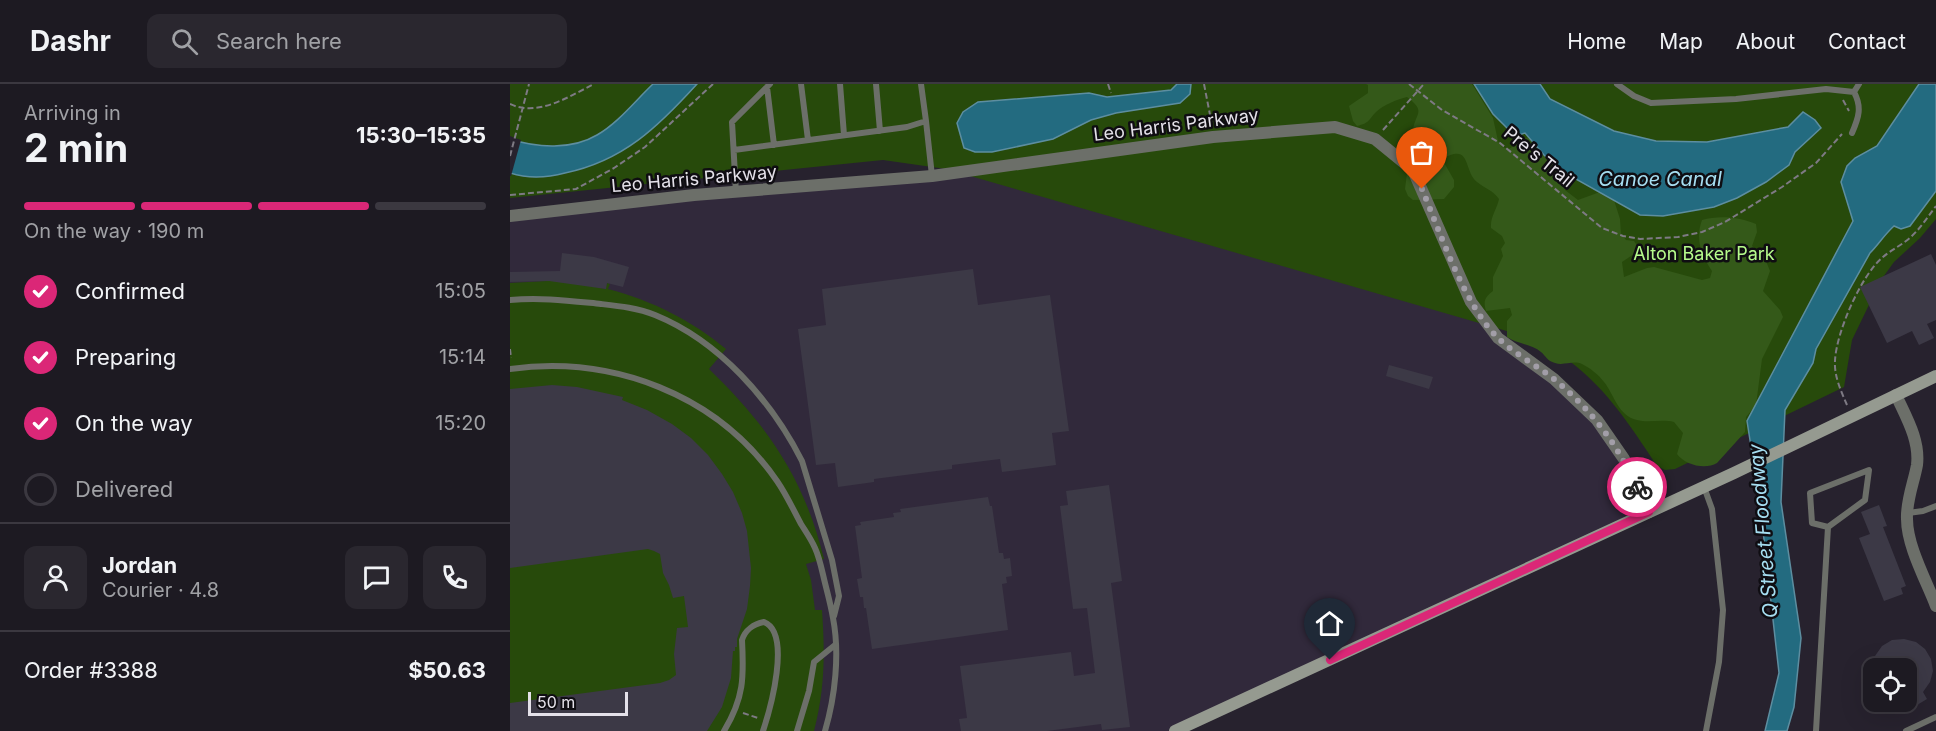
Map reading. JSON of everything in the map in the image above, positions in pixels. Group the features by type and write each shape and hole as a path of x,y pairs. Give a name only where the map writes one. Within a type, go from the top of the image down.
{"main road":[{"path":"1179,730 1734,473 1936,376"}],"street":[{"name":"Leo Harris Parkway","path":"510,216 660,199 932,176 1213,137 1335,127 1375,139 1413,170 1471,302 1498,338 1554,379 1597,420 1624,459 1649,512"},
{"path":"1896,395 1917,447 1917,462 1907,513 1908,535 1934,592 1936,606"}],"lane":[{"path":"801,84 808,140"},
{"path":"840,84 844,135"},
{"path":"876,84 880,131"},
{"path":"921,84 932,176"},
{"path":"1617,84 1634,96 1651,103 1736,99 1826,89 1854,92"},
{"path":"1854,92 1859,84"},
{"path":"768,85 774,145"},
{"path":"736,193 732,122 768,85"},
{"path":"1849,131 1859,116 1859,102 1854,92"},
{"path":"734,150 907,127 926,121"},
{"path":"510,300 562,300 646,311 690,333 720,356 754,388 795,447 807,475 832,560 839,596 834,619"},
{"path":"510,369 555,365 576,366 619,373 660,386 698,405 733,431 756,454 776,480 811,540 819,560 834,619 834,680 825,731"},
{"path":"1869,470 1865,500 1828,527 1812,523 1810,493 1869,470"},
{"path":"1704,487 1712,509 1723,610 1719,662 1706,731"},
{"path":"1907,513 1923,511 1936,506"},
{"path":"1816,731 1828,527"},
{"path":"724,731 743,684 742,640 744,634 753,626 764,622 773,629 777,652 773,691 763,731"},
{"path":"797,731 809,691 814,662 835,645"},
{"path":"1906,731 1936,717"}],"path":[{"path":"510,156 529,84"},
{"path":"510,104 521,109 536,110 594,84"},
{"path":"510,195 576,189 614,168 645,147 712,84"},
{"path":"1108,84 1112,93"},
{"path":"1204,84 1213,137"},
{"name":"Pre's Trail","path":"1409,84 1442,110 1500,143 1602,228 1623,236 1640,239 1678,237 1702,232 1725,222 1816,163 1839,138 1849,131"},
{"path":"1375,139 1424,84"},
{"path":"1839,90 1849,113"},
{"path":"1852,416 1838,384 1834,362 1839,334 1870,271 1882,257 1906,241 1920,228 1936,206"},
{"path":"734,711 766,720"}],"shaded area":[{"path":"1335,127 1498,338 1597,420 1649,512 1175,731 510,731 510,216"}],"green space":[{"name":"Alton Baker Park","path":"510,84 1936,84 1936,219 1920,238 1894,262 1881,280 1852,340 1844,387 1675,469 1665,470 1657,466 1626,420 1590,378 1557,352 1524,336 946,169 883,160 510,198"},
{"path":"1366,84 1472,84 1493,118 1498,141 1502,147 1509,149 1528,137 1544,147 1564,170 1565,190 1578,200 1600,192 1613,197 1620,219 1621,234 1626,240 1634,241 1638,247 1634,254 1622,262 1624,277 1654,267 1702,280 1710,278 1712,271 1702,253 1699,240 1702,220 1729,218 1756,224 1757,232 1752,246 1764,256 1770,271 1763,291 1780,310 1783,317 1762,359 1756,405 1746,417 1745,432 1717,463 1701,466 1685,461 1677,454 1683,433 1674,422 1641,421 1631,418 1617,404 1602,379 1585,366 1579,363 1552,362 1537,349 1507,337 1507,321 1512,315 1510,308 1486,311 1485,304 1486,297 1493,291 1493,277 1503,256 1501,249 1505,243 1502,236 1491,228 1499,199 1477,182 1463,156 1458,154 1442,159 1454,180 1454,187 1444,199 1413,200 1408,196 1405,189 1407,173 1416,167 1422,156 1413,136 1418,113 1417,106 1407,97 1403,98 1383,107 1367,122 1357,126 1353,121 1349,106 1368,93"},
{"path":"547,276 605,289 607,283 610,284 608,289 640,299 685,320 726,349 709,369 749,411 781,455 806,503 824,559 806,564 811,580 815,610 822,610 823,626 822,686 814,731 510,731 510,283 546,281"}],"water":[{"path":"653,84 697,84 653,128 622,151 605,160 551,176 531,177 510,173 510,139 543,146 566,145 587,140 612,124"},
{"path":"1177,84 1191,84 1190,94 1180,103 1116,113 1091,120 1053,139 992,152 975,152 964,148 957,123 963,112 978,102 1089,93 1107,97 1171,90"},
{"name":"Canoe Canal","path":"1474,84 1540,84 1550,99 1614,131 1656,141 1707,142 1788,127 1803,112 1815,120 1821,128 1795,152 1789,165 1766,182 1737,198 1714,207 1663,216 1640,215 1565,173 1544,155 1525,133 1515,136 1493,114"},
{"path":"1919,84 1936,84 1936,191 1910,226 1901,229 1894,226 1870,253 1816,349 1813,363 1785,410 1781,502 1801,638 1794,707 1787,731 1765,731 1779,673 1760,504 1747,421 1853,221 1841,182 1847,166 1855,158 1877,146"}],"pier":[{"path":"510,136 521,140 511,176 510,176"}],"building":[{"path":"562,253 594,257 629,267 623,287 607,283 606,289 549,281 510,282 510,272 560,271"},
{"path":"1931,254 1936,265 1936,320 1927,324 1934,338 1919,345 1912,331 1887,343 1860,287"},
{"path":"973,269 978,305 1050,295 1069,431 1052,433 1056,465 1002,472 1000,459 952,465 952,469 874,479 874,482 838,487 835,463 816,465 798,329 826,325 822,289"},
{"path":"1389,365 1433,377 1429,389 1386,376"},
{"path":"552,385 577,387 623,397 622,400 647,410 672,424 708,455 733,492 747,531 751,568 750,586 747,609 737,639 737,647 733,651 731,678 722,707 707,731 510,731 510,703 669,680 676,675 674,654 677,628 688,627 684,596 673,598 663,573 660,554 648,549 510,568 510,389"},
{"path":"1109,485 1122,581 1111,583 1130,727 1102,730 1101,724 1047,731 961,731 959,719 967,718 960,666 1071,652 1074,676 1095,673 1087,608 1073,609 1060,506 1068,505 1066,491"},
{"path":"988,497 990,506 992,506 999,553 1003,553 1004,559 1010,558 1012,576 1006,577 1007,583 1002,584 1008,630 872,649 866,608 864,608 863,597 860,597 857,579 862,578 855,526 861,525 860,522 894,517 893,513 901,512 900,509"},
{"path":"1879,505 1887,526 1883,527 1906,586 1901,588 1903,594 1884,601 1859,538 1870,534 1861,512"},
{"path":"1904,639 1916,642 1925,649 1931,659 1933,671 1930,682 1923,692 1927,699 1917,705 1917,658 1875,658 1882,646 1892,640"}],"way so far":[{"path":"1422,189 1471,302 1498,338 1554,379 1597,420 1624,459 1637,487"}],"route":[{"path":"1330,660 1649,512 1637,487"}],"water label":[{"name":"Q Street Floodway","path":"1763,531"}]}
